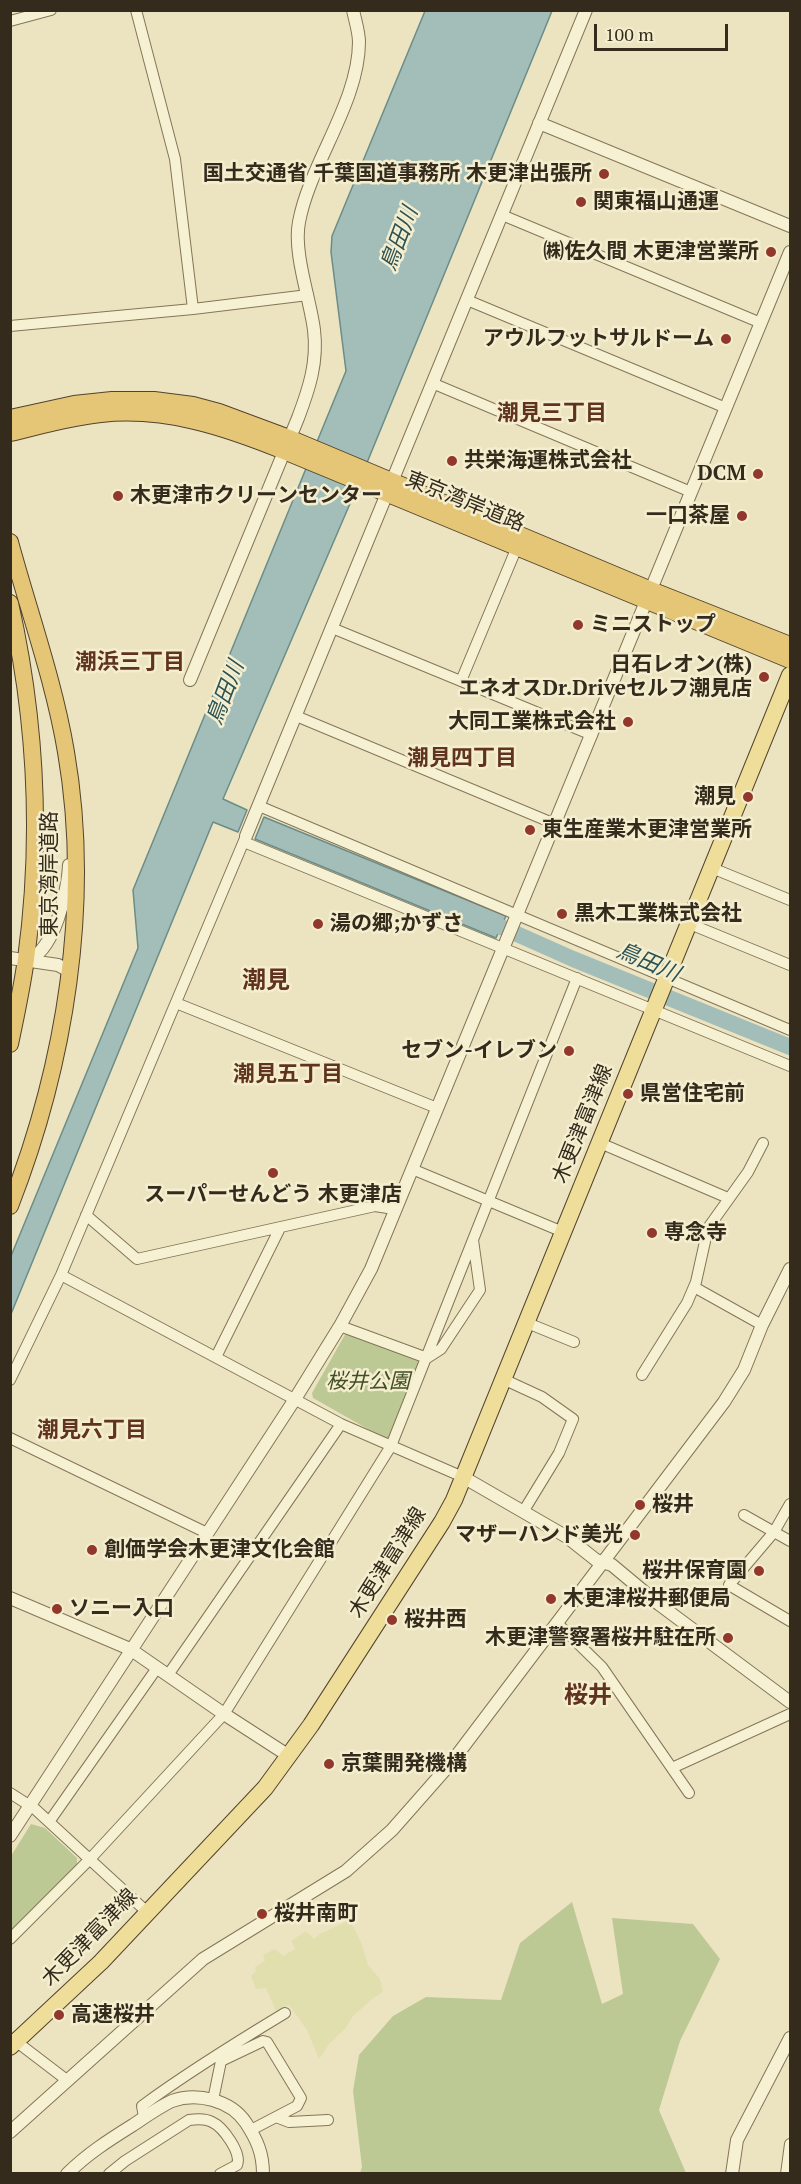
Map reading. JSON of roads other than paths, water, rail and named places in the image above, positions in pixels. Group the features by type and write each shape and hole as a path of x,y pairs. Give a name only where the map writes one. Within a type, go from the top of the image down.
{"highway":[{"name":"東京湾岸道路","path":"10,418 87,402 112,400 154,400 186,404 219,412 287,445 649,596 790,660"},
{"name":"東京湾岸道路","path":"10,433 87,416 114,413 154,414 206,423 287,445"},
{"name":"東京湾岸道路","path":"390,488 517,547 790,645"},
{"name":"東京湾岸道路","path":"10,542 58,713 67,758 73,804 76,885 69,971 48,1084 32,1143 10,1206"},
{"name":"東京湾岸道路","path":"10,603 24,670 34,778 33,880 18,959 10,1044"}],"main road":[{"path":"668,978 790,675"},
{"name":"木更津富津線","path":"12,2042 101,1962 265,1788 311,1725 442,1522 454,1500 525,1322 668,978"}],"street":[{"path":"10,21 51,10"},
{"path":"136,10 175,159 194,309"},
{"path":"190,680 306,398 314,368 314,329 300,251 298,224 306,197 349,92 356,65 359,40 352,10"},
{"path":"10,1380 61,1275 245,839 586,10"},
{"path":"539,123 790,226"},
{"path":"502,215 761,323"},
{"path":"10,1836 295,1399 340,1326 371,1269 790,252"},
{"path":"10,326 194,309 308,295"},
{"path":"466,300 726,408"},
{"path":"432,383 691,492"},
{"path":"461,681 517,547"},
{"path":"332,628 592,735"},
{"path":"296,716 555,824"},
{"path":"18,959 36,957 53,929 63,904 69,868 73,804"},
{"path":"257,809 518,915 790,1030"},
{"path":"245,839 790,1066"},
{"path":"712,868 790,900"},
{"path":"690,924 790,965"},
{"path":"18,959 58,965 69,971"},
{"path":"10,1939 90,1859 224,1714 392,1446 487,1200 577,978"},
{"path":"176,1003 437,1108"},
{"path":"600,1143 728,1198"},
{"path":"642,1375 687,1303 694,1287 708,1228 748,1172 763,1143"},
{"path":"412,1169 563,1232"},
{"path":"86,1215 137,1259 375,1206 394,1209"},
{"path":"216,1357 280,1228"},
{"path":"427,1359 441,1349 480,1290 472,1239"},
{"path":"10,2132 203,1959 346,1871 392,1830 451,1763 724,1402 744,1370 762,1325 790,1269"},
{"path":"61,1275 341,1424 463,1477 567,1537 596,1560 612,1565 660,1605 790,1702"},
{"path":"694,1287 762,1325"},
{"path":"525,1322 574,1342"},
{"path":"340,1326 427,1359"},
{"path":"502,1379 542,1397 573,1419 559,1453 523,1512"},
{"path":"168,1676 341,1424"},
{"path":"10,1438 207,1533"},
{"path":"790,1504 774,1532 729,1585 790,1621"},
{"path":"744,1515 790,1541"},
{"path":"10,1598 130,1649 289,1756"},
{"path":"557,1623 602,1667 689,1792"},
{"path":"49,1822 157,1668"},
{"path":"672,1768 790,1714"},
{"path":"10,1793 30,1805 147,1912"},
{"path":"144,2117 142,2106 215,2055 285,2013"},
{"path":"732,2174 737,2139 790,2038"},
{"path":"213,2100 221,2061 263,2041 267,2042 301,2098 297,2106 251,2130"},
{"path":"12,2042 68,2081"},
{"path":"67,2174 88,2153 144,2117 172,2101 194,2097 213,2100 228,2106 242,2117 251,2130 263,2157 263,2174"},
{"path":"276,2117 289,2122 328,2120"},
{"path":"109,2174 125,2161 189,2120 196,2119 212,2121 219,2127 238,2156 237,2165 220,2174"},
{"path":"786,2174 790,2144"}],"water":[{"path":"425,11 552,11 355,492 223,799 247,810 238,832 213,822 11,1314 11,1256 138,948 133,890 346,371 331,252 332,236"},
{"path":"264,817 506,916 496,938 255,839"}],"waterway":[{"name":"鳥田川","path":"481,918 573,959 790,1047"}],"place":[{"name":"国土交通省 千葉国道事務所 木更津出張所","path":"604,174"},
{"name":"関東福山通運","path":"581,202"},
{"name":"㈱佐久間 木更津営業所","path":"771,252"},
{"name":"アウルフットサルドーム","path":"726,339"},
{"name":"共栄海運株式会社","path":"452,461"},
{"name":"DCM","path":"758,474"},
{"name":"木更津市クリーンセンター","path":"118,496"},
{"name":"一口茶屋","path":"742,516"},
{"name":"ミニストップ","path":"578,625"},
{"name":"日石レオン(株) エネオスDr.Driveセルフ潮見店","path":"764,677"},
{"name":"大同工業株式会社","path":"628,722"},
{"name":"潮見","path":"748,797"},
{"name":"東生産業木更津営業所","path":"530,830"},
{"name":"黒木工業株式会社","path":"562,914"},
{"name":"湯の郷;かずさ","path":"318,924"},
{"name":"セブン-イレブン","path":"569,1051"},
{"name":"県営住宅前","path":"628,1094"},
{"name":"スーパーせんどう 木更津店","path":"273,1173"},
{"name":"専念寺","path":"652,1233"},
{"name":"桜井","path":"640,1505"},
{"name":"マザーハンド美光","path":"635,1535"},
{"name":"創価学会木更津文化会館","path":"92,1550"},
{"name":"桜井保育園","path":"759,1571"},
{"name":"木更津桜井郵便局","path":"551,1599"},
{"name":"ソニー入口","path":"57,1609"},
{"name":"桜井西","path":"392,1620"},
{"name":"木更津警察署桜井駐在所","path":"728,1638"},
{"name":"京葉開発機構","path":"329,1764"},
{"name":"桜井南町","path":"262,1914"},
{"name":"高速桜井","path":"59,2015"}],"district":[{"name":"潮見三丁目","path":"552,414"},
{"name":"潮浜三丁目","path":"130,663"},
{"name":"潮見四丁目","path":"462,759"},
{"name":"潮見","path":"266,981"},
{"name":"潮見五丁目","path":"288,1075"},
{"name":"潮見六丁目","path":"92,1431"},
{"name":"桜井","path":"588,1696"}],"park label":[{"name":"桜井公園","path":"368,1382"}]}
